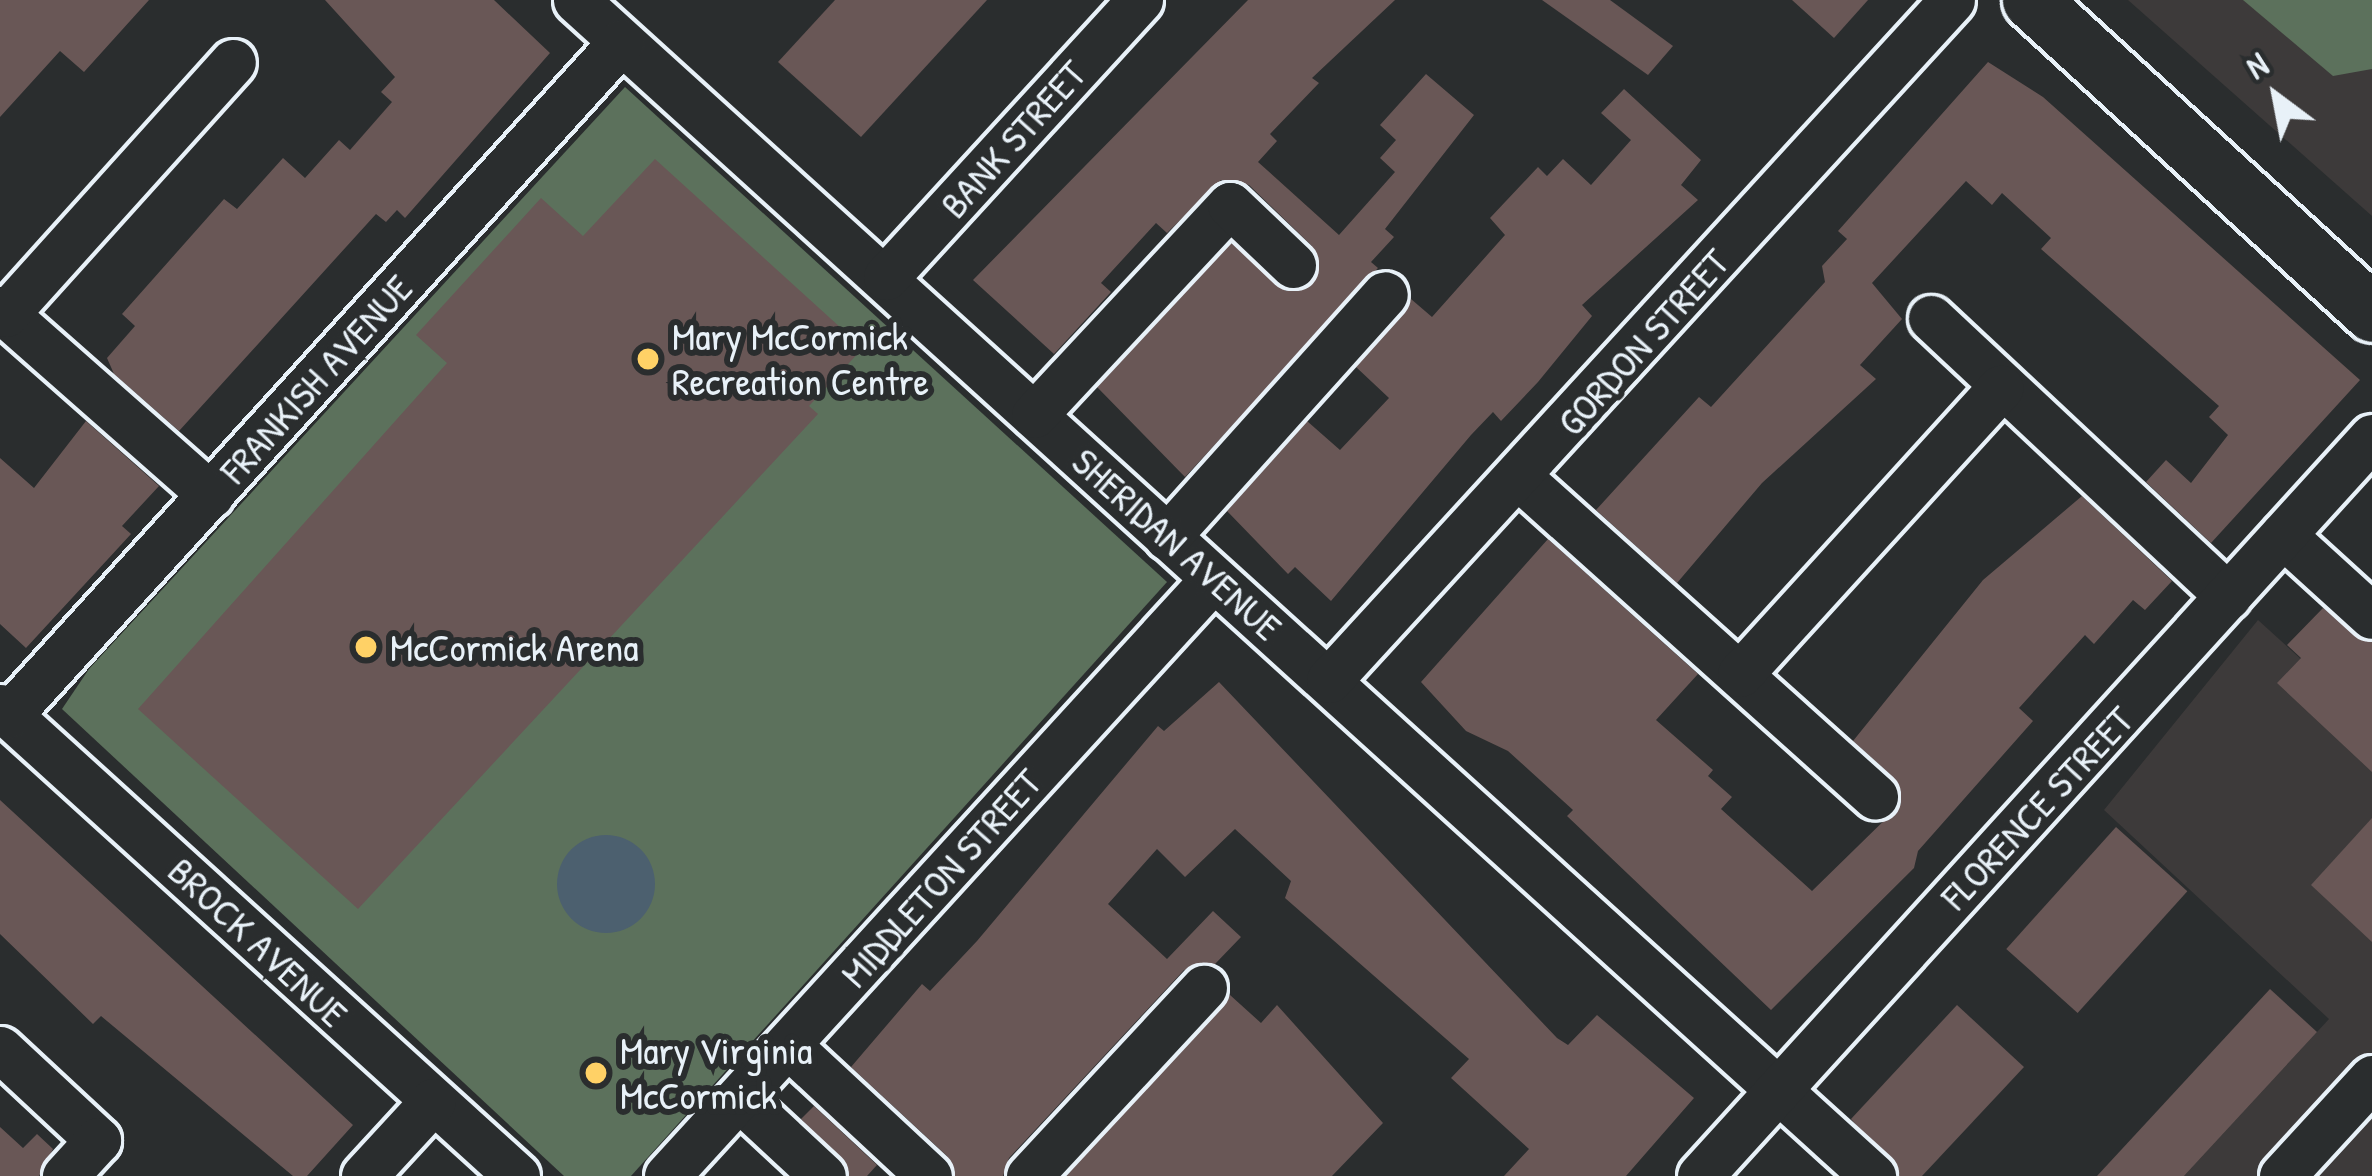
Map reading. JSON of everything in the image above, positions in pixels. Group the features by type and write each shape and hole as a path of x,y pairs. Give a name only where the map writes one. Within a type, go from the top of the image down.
{"main road":[{"path":"2031,0 2372,313"}],"street":[{"name":"SHERIDAN AVENUE","path":"576,0 1873,1176"},
{"name":"BANK STREET","path":"886,278 1140,0"},
{"name":"GORDON STREET","path":"1329,680 1520,478 1952,0"},
{"name":"FRANKISH AVENUE","path":"5,711 211,495 621,42"},
{"path":"211,495 3,312 233,62"},
{"path":"1034,415 1230,205 1293,265"},
{"path":"1167,537 1385,294"},
{"path":"1931,318 2000,388 2228,596"},
{"path":"1739,674 2000,388"},
{"name":"FLORENCE STREET","path":"1700,1176 2372,437"},
{"path":"1520,478 1875,797"},
{"path":"2283,535 2372,616"},
{"name":"MIDDLETON STREET","path":"668,1176 1214,579"},
{"name":"BROCK AVENUE","path":"5,711 517,1176"},
{"path":"1029,1176 1204,988"},
{"path":"789,1046 929,1176"},
{"path":"0,1049 98,1140 65,1176"},
{"path":"2282,1176 2372,1078"},
{"path":"740,1099 823,1176"},
{"path":"364,1176 433,1101"}],"shaded area":[{"path":"2128,0 2372,0 2372,216"},
{"path":"2258,620 2372,724 2372,1176 2184,1176 2329,1019 2104,810"}],"green space":[{"path":"2243,0 2372,0 2372,69 2333,76"},
{"path":"625,87 1167,582 631,1176 564,1176 62,709 89,669"}],"water":[{"path":"606,835 625,838 641,849 652,865 652,903 641,919 625,930 606,933 587,930 571,919 560,903 557,884 560,865 571,849 587,838"}],"building":[{"path":"0,0 149,0 84,72 60,51 0,117"},
{"path":"325,0 494,0 550,53 405,218 397,210 386,222 376,214 179,431 114,374 107,358 135,326 122,314 224,199 237,209 283,158 305,178 339,140 350,150 392,102 381,92 395,77"},
{"path":"835,0 987,0 861,137 778,62"},
{"path":"1248,0 1395,0 1312,78 1319,83 1270,134 1277,141 1258,162 1339,235 1395,172 1380,158 1396,140 1380,125 1426,74 1474,115 1385,229 1394,237 1371,262 1378,268 1185,477 1097,387 1231,243 1286,291 1313,283 1312,246 1249,185 1221,180 1167,233 1156,223 1101,283 1111,292 1054,354 973,280"},
{"path":"1542,0 1610,0 1673,46 1648,75"},
{"path":"1792,0 1868,0 1834,38"},
{"path":"1988,62 2043,97 2360,380 2211,543 2146,482 2166,460 2191,483 2228,435 2209,417 2219,406 2041,249 2051,238 2002,193 1992,205 1966,181 1872,283 1902,319 1860,365 1876,379 1762,483 1677,583 1596,510 1699,397 1711,407 1825,282 1822,266 1847,239 1838,231"},
{"path":"1624,89 1701,160 1681,185 1698,200 1582,305 1592,316 1538,382 1501,421 1493,412 1471,435 1331,601 1295,567 1288,574 1227,511 1307,421 1340,450 1389,398 1356,367 1411,299 1432,317 1505,235 1490,218 1538,167 1547,176 1563,159 1591,185 1631,140 1601,113"},
{"path":"655,159 863,348 809,406 818,414 358,909 138,709 447,363 416,335 541,198 583,236"},
{"path":"86,421 159,486 122,526 131,534 26,648 0,624 0,458 34,488"},
{"path":"2082,496 2172,581 2145,610 2133,600 2094,644 2085,635 2019,708 2033,721 1918,851 1914,868 1771,1010 1567,816 1573,810 1508,751 1466,731 1421,682 1548,539 1698,674 1656,720 1713,770 1708,776 1732,797 1721,809 1812,891 1901,804 1894,778 1853,741 1983,580"},
{"path":"2323,608 2372,642 2372,772 2277,683 2301,658 2287,645"},
{"path":"1219,682 1557,1038 1568,1045 1597,1015 1694,1098 1626,1176 1504,1176 1529,1149 1451,1078 1469,1059 1285,898 1291,881 1235,829 1185,877 1157,849 1108,904 1167,959 1213,911 1241,937 1215,964 1184,970 1009,1158 1003,1176 955,1176 947,1156 851,1067 922,984 930,991 977,941 1158,726 1164,731"},
{"path":"0,800 353,1125 307,1176 293,1176 101,1016 93,1024 0,934"},
{"path":"2372,818 2372,942 2311,885"},
{"path":"2116,827 2187,891 2078,1013 2006,949"},
{"path":"2270,989 2317,1032 2184,1176 2097,1176"},
{"path":"1230,995 1261,1023 1277,1005 1383,1123 1332,1176 1066,1176"},
{"path":"1957,1005 2024,1067 1922,1176 1899,1176 1851,1119"},
{"path":"814,1106 877,1165 867,1176 849,1176 801,1119"},
{"path":"0,1127 23,1148 37,1134 53,1149 39,1176 0,1176"}],"place":[{"name":"Mary McCormick Recreation Centre","path":"648,359"},
{"name":"McCormick Arena","path":"366,647"},
{"name":"Mary Virginia McCormick","path":"596,1073"}]}
